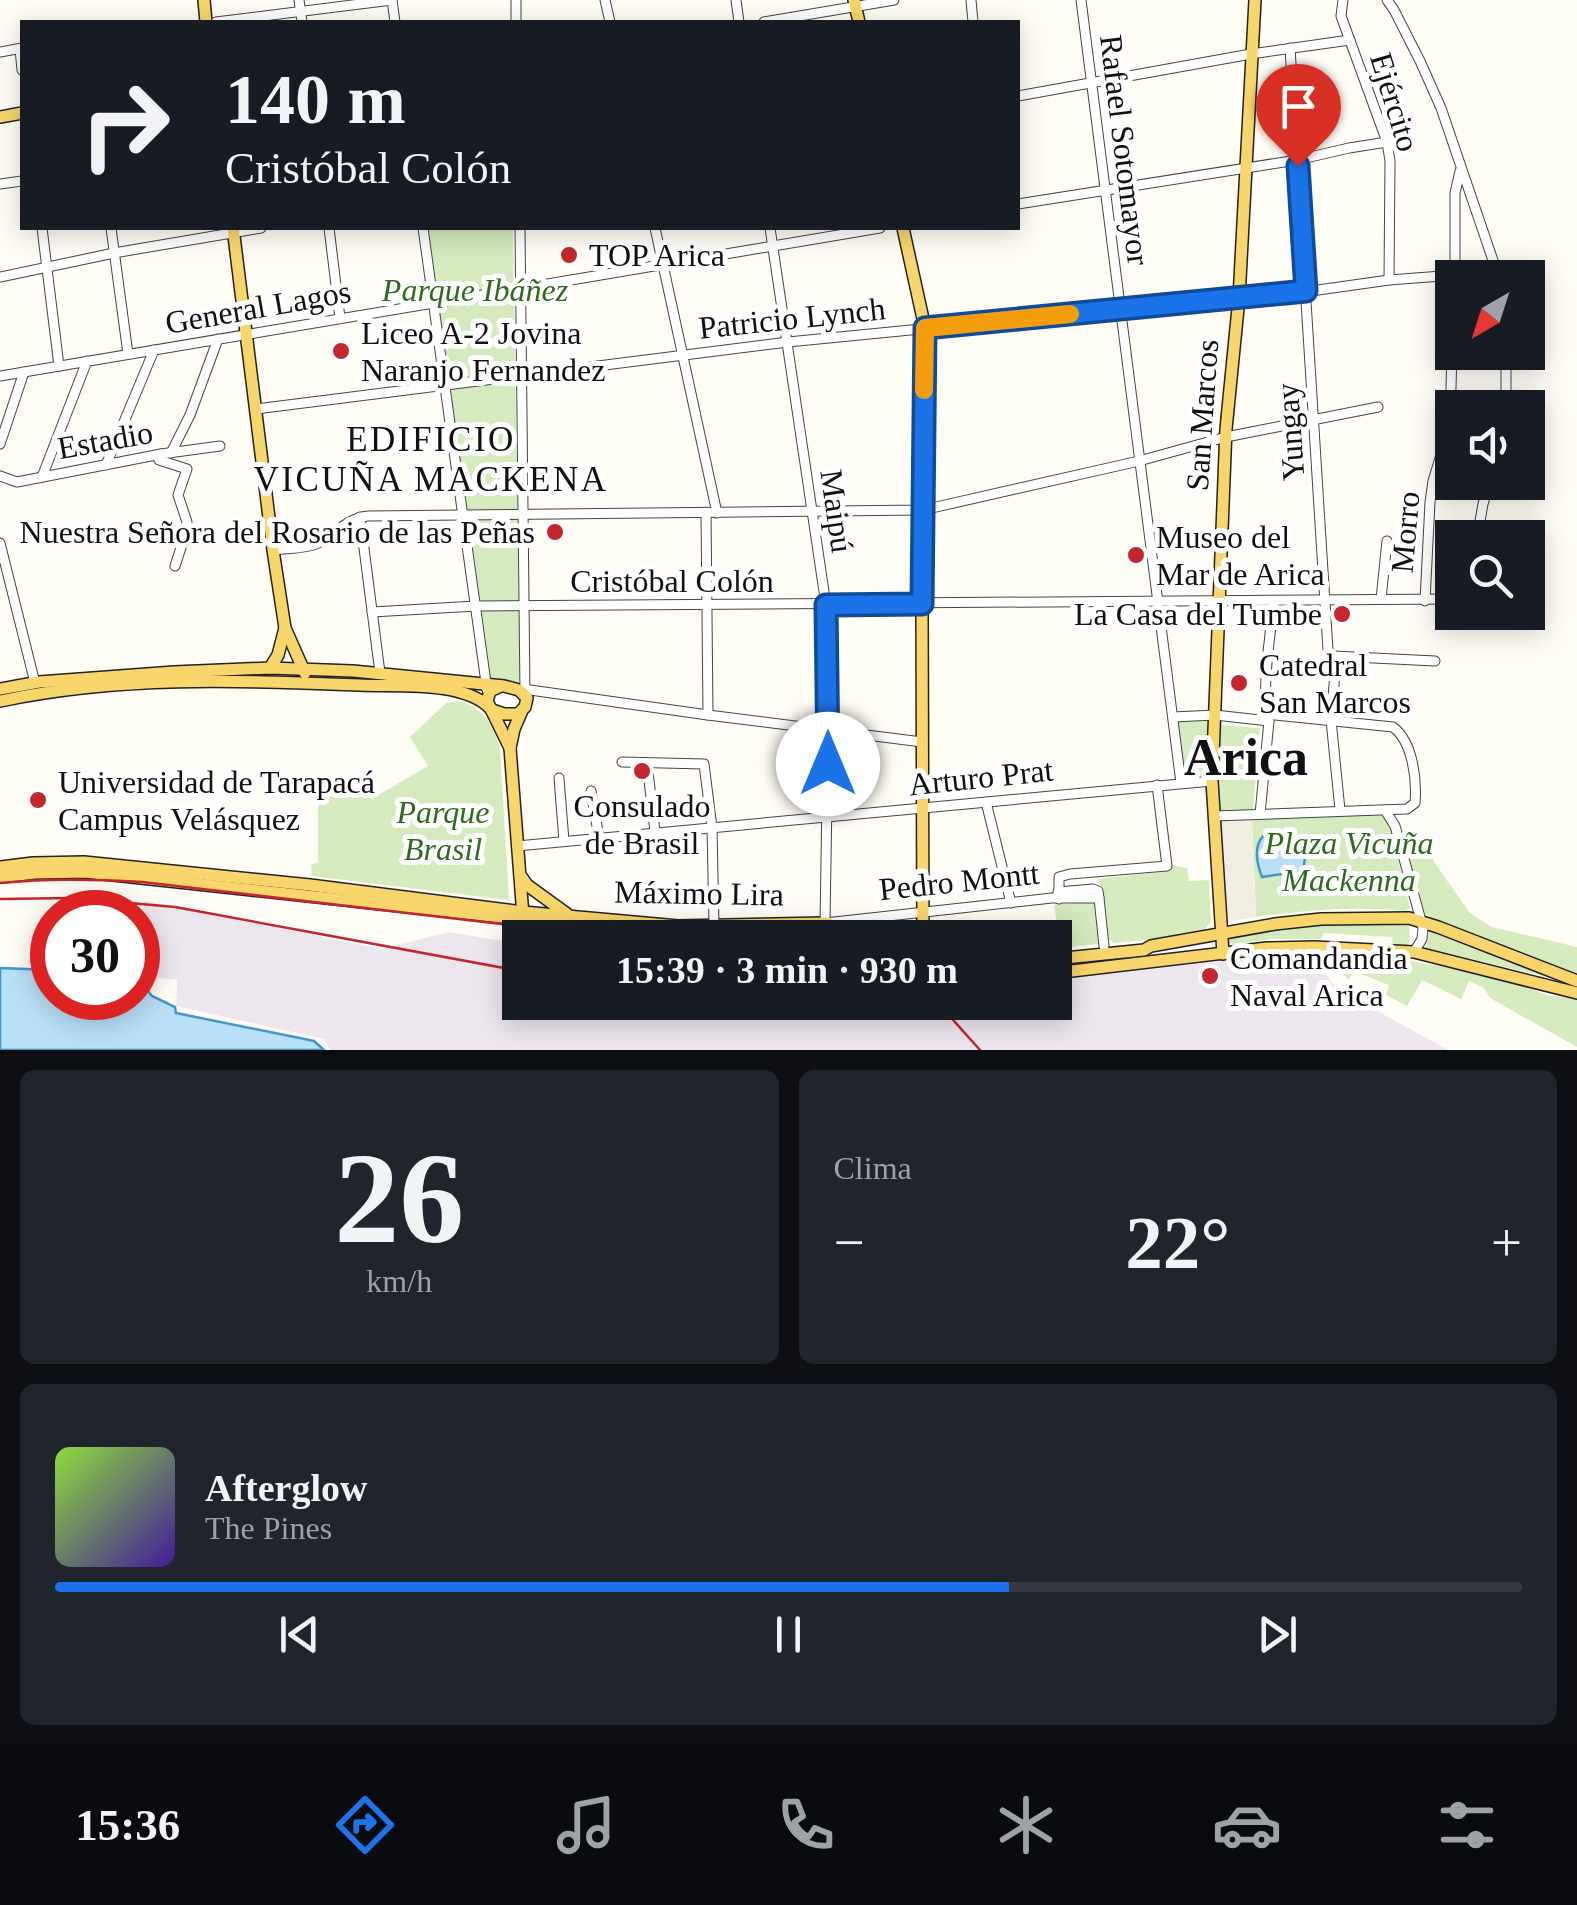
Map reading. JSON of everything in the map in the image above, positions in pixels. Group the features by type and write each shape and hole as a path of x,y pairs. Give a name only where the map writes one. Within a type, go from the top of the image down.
{"main road":[{"name":"San Marcos","path":"1223,954 1212,781 1218,600 1255,0"},
{"path":"233,230 285,628 305,676"},
{"path":"903,230 925,328 924,920"},
{"path":"270,668 285,628"},
{"path":"0,689 35,682 270,668 305,676 447,689 471,694 504,714 521,712"},
{"path":"0,701 38,693 179,681 380,673 487,690 517,689 527,704 514,729 510,748 523,916 84,862 0,877"},
{"path":"487,690 488,703 510,748"},
{"path":"0,867 42,868"},
{"path":"519,874 527,885 570,916"},
{"name":"Máximo Lira","path":"523,916 613,920"},
{"name":"Máximo Lira","path":"523,916 554,920"},
{"path":"1072,957 1144,950 1221,932 1320,920 1408,918 1577,981"},
{"path":"1072,950 1143,943 1151,946"},
{"path":"1072,971 1267,948 1314,947 1414,952 1577,993"}],"street":[{"path":"299,0 301,17"},
{"path":"250,20 301,17 392,0"},
{"path":"773,20 854,3 894,0"},
{"name":"Rafael Sotomayor","path":"1082,0 1181,783"},
{"name":"Ejército","path":"1343,0 1341,16 1387,142 1389,280"},
{"path":"1387,0 1430,82 1493,260"},
{"path":"1020,96 1350,40"},
{"name":"Yungay","path":"1290,48 1328,650 1336,662 1332,720 1340,810"},
{"path":"1020,204 1387,142"},
{"path":"1455,260 1455,193 1460,169"},
{"path":"42,230 59,366"},
{"path":"111,230 128,354"},
{"path":"0,277 233,230"},
{"path":"328,230 340,318"},
{"path":"423,230 487,690"},
{"path":"520,230 524,606 517,689 922,742"},
{"path":"655,230 712,513 707,606 708,716"},
{"name":"Maipú","path":"770,230 826,605 824,920"},
{"name":"General Lagos","path":"0,376 868,230"},
{"name":"Patricio Lynch","path":"256,410 788,342 1435,277"},
{"path":"175,566 186,532 187,522 178,495 187,469 159,460 190,415 218,339"},
{"path":"106,466 154,350"},
{"path":"42,476 87,361"},
{"name":"Morro","path":"1424,600 1432,492 1450,425 1451,370"},
{"path":"0,444 24,372"},
{"path":"273,550 315,544 360,517 923,510 1226,437 1378,407"},
{"name":"Estadio","path":"0,476 17,482 220,446"},
{"path":"360,517 380,673"},
{"path":"1381,599 1387,541"},
{"path":"0,543 35,682"},
{"name":"Cristóbal Colón","path":"372,612 476,606 1435,600"},
{"path":"1260,814 1274,601"},
{"path":"1333,656 1436,661"},
{"path":"1172,717 1268,717 1393,727 1402,736 1416,775 1415,803 1407,809 1214,816"},
{"path":"622,762 704,764 716,920"},
{"path":"647,763 655,832"},
{"path":"559,778 564,841"},
{"name":"Arturo Prat","path":"517,846 1212,781"},
{"path":"1059,895 1059,878 1070,874 1167,866 1157,785"},
{"path":"591,790 599,838"},
{"path":"986,802 1011,903"},
{"path":"1385,810 1395,826 1422,922 1422,939 1414,952"},
{"name":"Pedro Montt","path":"851,920 1059,895 1100,898 1104,946"}],"shaded area":[{"path":"1252,816 1256,917 1226,922 1219,818"},
{"path":"160,904 381,949 449,932 502,941 502,1020 1072,1020 1072,978 1268,956 1315,958 1332,983 1448,1050 330,1050 324,1039 176,1006 177,980 160,978"}],"green space":[{"name":"Parque Ibáñez","path":"428,230 513,230 520,679 517,683 490,677"},
{"name":"Parque Brasil","path":"459,701 486,718 500,748 509,900 312,876 311,864 318,863 318,793 380,794 428,766 410,737 446,703"},
{"path":"1177,719 1208,719 1207,775 1183,777"},
{"path":"1221,725 1260,728 1253,811 1219,812"},
{"name":"Plaza Vicuña Mackenna","path":"1377,810 1388,818 1410,908 1256,917 1252,819"},
{"path":"1429,847 1434,862 1470,913 1492,927 1577,947 1577,974 1423,912 1407,850"},
{"path":"1172,865 1187,868 1189,881 1209,880 1211,921 1205,929 1114,943 1106,937 1099,879 1168,871"},
{"path":"1096,901 1100,942 1072,947 1072,920 1056,920 1054,905"},
{"path":"1295,926 1409,926 1410,940 1405,946 1393,944 1392,937 1324,933 1321,939 1227,942 1230,938"},
{"path":"1430,928 1568,982 1426,948"},
{"path":"1394,958 1480,973 1547,995 1577,999 1577,1047 1490,998 1484,988 1469,981 1461,999 1422,980 1407,1006 1386,995 1389,985 1353,971 1349,980 1333,964 1393,972"}],"water":[{"path":"1263,836 1302,841 1303,871 1262,877 1257,850"},
{"path":"0,968 30,969 30,1020 160,1020 160,1000 175,1007 176,1013 314,1041 324,1050 0,1050"}],"railway":[{"path":"0,883 142,882 502,924"},
{"path":"0,899 73,898 175,907 502,968"},
{"path":"953,1020 980,1050"}],"slow traffic":[{"path":"924,390 925,328 1070,314"}],"place":[{"name":"TOP Arica","path":"569,255"},
{"name":"Liceo A-2 Jovina Naranjo Fernandez","path":"341,351"},
{"name":"Nuestra Señora del Rosario de las Peñas","path":"555,532"},
{"name":"Museo del Mar de Arica","path":"1136,555"},
{"name":"La Casa del Tumbe","path":"1342,614"},
{"name":"Catedral San Marcos","path":"1239,683"},
{"name":"Consulado de Brasil","path":"642,771"},
{"name":"Universidad de Tarapacá Campus Velásquez","path":"38,800"},
{"name":"Comandandia Naval Arica","path":"1210,976"}],"district":[{"name":"EDIFICIO VICUÑA MACKENA","path":"431,459"},
{"name":"Arica","path":"1246,757"}],"route":[{"path":"828,764 826,605 922,604 925,328 1306,291 1298,166"}]}
